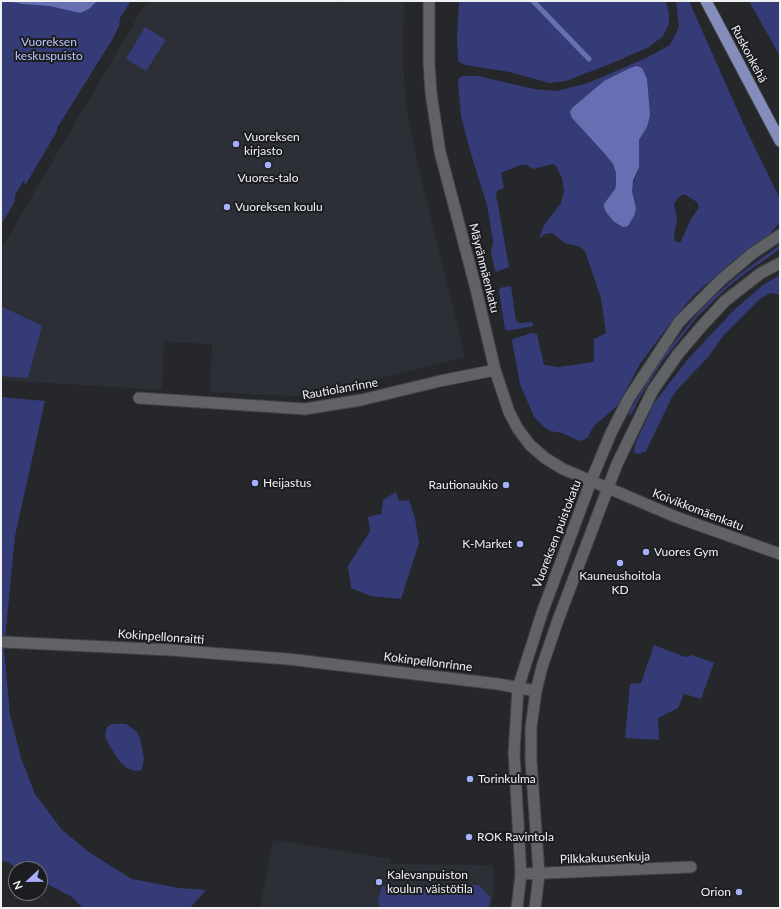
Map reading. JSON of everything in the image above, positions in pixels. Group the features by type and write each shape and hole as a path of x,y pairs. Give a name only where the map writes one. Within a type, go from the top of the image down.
{"main road":[{"name":"Ruskonkehä","path":"706,1 780,141"}],"street":[{"name":"Mäyränmäenkatu","path":"429,1 429,63 435,124 440,152 495,370 509,412 518,429 530,445 545,458 563,469 608,488"},
{"name":"Vuoreksen puistokatu","path":"517,908 521,874 514,752 518,688 542,612 591,482 611,433 629,398 679,322 720,280 753,253 780,235"},
{"path":"534,908 538,874 531,760 531,727 536,691 542,667 558,620 608,488 649,397 678,354 725,301 761,273 780,263"},
{"name":"Rautiolanrinne","path":"139,398 305,409 361,400 440,381 495,370"},
{"name":"Koivikkomäenkatu","path":"608,488 676,517 780,554"},
{"name":"Kokinpellonraitti","path":"4,642 171,650 317,662"},
{"name":"Kokinpellonrinne","path":"317,662 498,684 536,691"},
{"name":"Pilkkakuusenkuja","path":"521,874 691,867"}],"shaded area":[{"path":"8,1 97,1 89,9 80,13 50,6 23,4"},
{"name":"Vuoreksen koulu","path":"147,1 337,1 337,3 346,1 404,1 403,62 408,118 465,357 315,395 290,396 210,392 212,344 164,342 162,390 1,380 1,249"},
{"path":"637,66 642,68 647,79 650,115 647,127 639,140 639,167 633,181 632,191 636,208 635,214 628,226 623,227 614,222 604,207 604,204 615,189 616,173 613,164 572,118 570,112 572,108 604,81"},
{"name":"Kalevanpuiston koulun väistötila","path":"273,840 390,859 390,864 493,865 493,899 491,908 260,908"}],"green space":[{"name":"Vuoreksen keskuspuisto","path":"1,1 131,1 120,18 119,26 112,40 57,128 57,131 26,184 25,185 24,180 15,195 15,201 1,225"},
{"path":"459,1 666,1 669,14 669,24 663,36 649,47 566,81 549,83 510,72 465,65 459,62 457,37"},
{"path":"676,1 689,1 744,125 780,199 780,222 769,235 733,261 693,296 640,364 618,405 594,426 587,438 579,441 562,433 550,431 534,417 520,384 512,341 513,339 532,333 537,334 544,365 559,367 593,362 594,339 606,333 601,298 585,251 580,247 565,243 552,233 545,234 539,239 544,225 561,203 564,191 562,178 556,166 553,164 533,169 527,165 521,165 501,173 504,188 498,190 496,194 509,267 496,272 491,253 493,241 487,205 461,116 458,83 459,78 463,76 478,76 534,89 557,91 588,83 646,58 670,45 679,27","holes":["572,118 647,127 639,140 637,173 632,186 636,208 635,214 623,227 614,222 604,204 615,189 616,173 613,164","684,194 697,202 699,207 679,243 675,241 674,238 677,218 674,204 680,196"]},
{"path":"749,1 780,1 780,56"},
{"path":"145,27 166,40 146,71 126,59"},
{"path":"780,245 780,249 727,288 697,317 662,362 640,397 631,415 628,414 659,361 695,316 711,299 741,273"},
{"path":"780,275 780,295 771,293 761,298 723,336 709,356 672,397 646,451 639,454 635,453 634,450 636,442 654,403 688,359 734,310 763,285"},
{"path":"511,286 516,321 519,323 532,322 533,326 508,331 505,329 499,289"},
{"path":"1,306 42,326 28,378 1,376"},
{"path":"1,397 45,401 15,536 4,649 10,715 21,758 35,794 62,830 90,853 132,879 179,888 206,890 190,908 83,908 72,897 48,884 48,861 8,861 8,863 1,861"},
{"path":"396,492 399,501 409,500 415,518 419,543 401,599 371,596 351,588 348,566 370,531 368,517 381,514 383,500"},
{"path":"654,645 685,657 692,655 714,663 701,699 684,694 678,708 658,718 659,740 625,738 630,684 641,683"},
{"path":"112,724 126,724 136,731 140,738 144,759 142,770 136,771 127,768 120,762 105,736 107,727"},
{"path":"479,885 491,898 488,908 380,908 378,902 382,886"}],"waterway":[{"path":"533,1 589,59"}],"place":[{"name":"Vuoreksen kirjasto","path":"236,144"},
{"name":"Vuores-talo","path":"268,165"},
{"name":"Vuoreksen koulu","path":"227,207"},
{"name":"Heijastus","path":"255,483"},
{"name":"Rautionaukio","path":"506,485"},
{"name":"K-Market","path":"520,544"},
{"name":"Vuores Gym","path":"646,552"},
{"name":"Kauneushoitola KD","path":"620,563"},
{"name":"Torinkulma","path":"470,779"},
{"name":"ROK Ravintola","path":"469,837"},
{"name":"Kalevanpuiston koulun väistötila","path":"379,882"},
{"name":"Orion","path":"739,892"}]}
